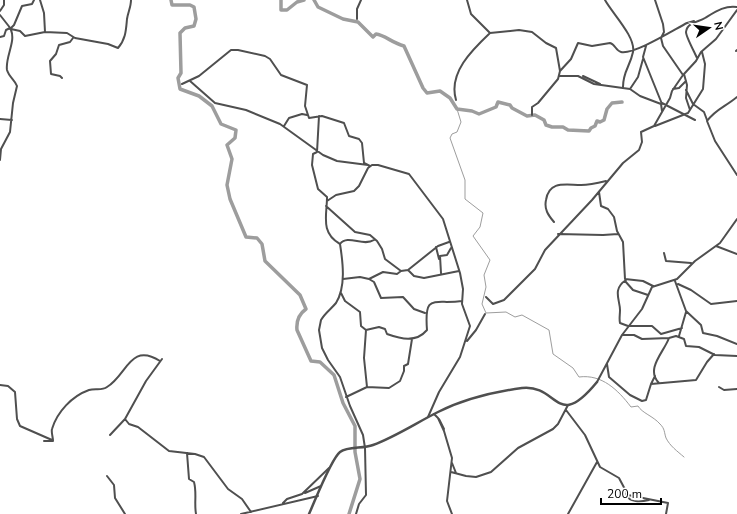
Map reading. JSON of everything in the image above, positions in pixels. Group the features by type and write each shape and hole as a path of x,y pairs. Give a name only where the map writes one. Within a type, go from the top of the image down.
{"street":[{"path":"0,11 4,5 4,0"},
{"path":"0,37 4,36 6,31 13,26 22,6 32,4 34,0"},
{"path":"40,0 45,32"},
{"path":"10,29 20,32 26,36 45,32 67,33 73,38 119,48 128,27 127,18 130,0"},
{"path":"357,19 357,9 360,0"},
{"path":"467,0 471,14 490,33"},
{"path":"605,0 626,30 634,50 630,63 624,74 623,87"},
{"path":"655,0 663,24 664,32 661,37 664,48 686,81 686,98 690,110"},
{"path":"560,71 571,59 578,43 589,46 610,42 622,52 634,50 687,23 703,19 712,13 728,7 737,8 716,39 702,51 698,59 683,75 673,89 654,126"},
{"path":"0,15 10,29 13,38 8,54 7,69 18,86 13,103 10,132 1,149 0,160"},
{"path":"694,21 686,32 698,59"},
{"path":"456,100 453,87 462,63 490,33 519,30 535,33 546,43 556,48 560,71 559,76 538,103 532,106 532,115"},
{"path":"62,78 51,74 50,61 56,54 59,45 70,42 73,38"},
{"path":"630,89 638,77 647,44"},
{"path":"182,84 190,81 217,63 232,50 260,54 269,58 281,75 307,85 305,106 307,116"},
{"path":"486,297 493,304 504,300 536,268 542,253 558,234 599,192 623,163 639,150 642,142 642,131 685,114 690,110 703,89 705,64 702,51"},
{"path":"643,60 662,104 662,112"},
{"path":"559,76 586,77 601,85 630,89 640,96 665,105 695,120"},
{"path":"190,81 215,103 246,110 284,126 317,152 335,160 369,166 380,165 411,176 443,219 459,271 463,290 462,301 470,324 466,342 460,357 439,392 427,418"},
{"path":"673,89 682,87 686,81"},
{"path":"686,90 693,104 704,112 715,141 737,175"},
{"path":"707,121 714,112 726,107 737,97"},
{"path":"284,126 289,118 302,114 311,119 319,116 344,123 350,136 359,139 362,143 364,163 369,166"},
{"path":"319,116 317,152 312,157 314,171 318,189 327,196 325,212 329,236 340,244 343,279 341,292 335,304 321,320 319,330 320,341 325,355 339,376 346,397 360,426 365,448 366,495 358,504 356,514"},
{"path":"0,120 12,120"},
{"path":"327,201 336,195 354,191 359,186 369,166"},
{"path":"554,222 548,215 545,207 547,192 552,186 558,184 581,185 607,181"},
{"path":"599,192 601,206 608,209 614,217 618,234 625,247 625,278 633,290 648,295"},
{"path":"326,206 355,232 370,236 381,247 385,259 401,271"},
{"path":"626,280 643,281 653,286 675,281 692,263 716,246 735,224 737,219"},
{"path":"558,234 618,234"},
{"path":"340,244 347,240 365,242 374,240"},
{"path":"369,279 381,273 397,274 401,271 408,270 436,247 449,242"},
{"path":"716,246 737,254"},
{"path":"436,247 442,273"},
{"path":"440,263 440,256 447,255 451,248"},
{"path":"664,253 666,261 692,263"},
{"path":"408,270 414,276 421,278 434,277 442,273 459,271"},
{"path":"343,279 360,277 369,279 374,282 382,298 403,297 414,309 425,313"},
{"path":"626,280 619,290 617,299 620,308 620,323 628,326 652,326 661,334 682,328"},
{"path":"675,281 686,311 701,326 703,333 717,336 737,344"},
{"path":"677,284 691,290 711,304 737,301"},
{"path":"309,514 331,466 340,452 351,449 365,448 434,414 475,397 524,388 538,391 559,403 568,405 576,402 597,382 622,335 642,309 653,286"},
{"path":"341,292 345,301 360,312 361,326 366,330 381,328 385,329 387,334 394,337 412,339 420,336 427,330 425,313 433,302 439,301 449,303 462,301"},
{"path":"679,336 686,311"},
{"path":"466,342 476,330 484,314"},
{"path":"366,330 364,358 367,387"},
{"path":"622,335 634,336 642,339 679,336 684,339 686,346 699,347 714,354 737,356"},
{"path":"607,363 609,376 630,395 638,400 646,400 654,376 656,361 669,338"},
{"path":"346,397 367,387 385,389 399,382 404,372 404,366 408,364 412,339"},
{"path":"651,384 695,381 714,354"},
{"path":"53,441 52,429 62,409 70,402 90,390 108,387 117,378 127,364 137,357 149,355 161,360 146,380 125,419 110,435"},
{"path":"654,376 659,383"},
{"path":"0,385 8,386 15,392 17,419 20,426 53,441"},
{"path":"719,387 724,390 737,389"},
{"path":"451,472 476,477 492,472 518,448 553,429 568,405"},
{"path":"566,410 585,435 597,462 604,470 619,478 629,498 639,502 651,500"},
{"path":"434,414 438,418 444,431 456,473"},
{"path":"125,419 129,424 138,428 169,451 195,454 206,459 228,489 242,499 250,512"},
{"path":"44,441 53,441"},
{"path":"187,453 189,479 195,485 196,514"},
{"path":"452,458 447,501 452,514"},
{"path":"568,514 597,462"},
{"path":"302,494 331,466"},
{"path":"107,476 114,485 115,498 125,514"},
{"path":"282,504 287,499 317,487 322,487"},
{"path":"626,492 628,495 668,503 666,514"},
{"path":"241,514 318,496"}],"waterway":[{"path":"171,0 172,5 190,5 194,7 196,19 194,26 185,28 180,33 181,73 178,78 180,89 199,96 212,106 221,124 236,130 235,138 227,145 232,159 227,185 230,199 246,237 257,238 262,244 265,261 300,295 306,309 298,318 297,330 311,361 320,362 334,375 343,403 355,426 355,452 360,479 349,514"},
{"path":"281,0 281,10 287,10 297,2 304,0"},
{"path":"314,0 318,7 343,19 358,22 373,37 376,34 404,46 423,88 427,93 440,91 450,98 457,109 472,111 479,114 496,107 498,102 510,105 512,108 527,116 535,115 544,120 546,125 552,127 563,127 568,130 589,131 595,126 597,121 600,122 604,120 607,109 612,103 622,102"},
{"path":"457,109 461,122 457,132 452,134 450,138 465,180 465,199 483,213 480,227 473,236 490,260 484,275 486,287 482,304 486,313 506,312 515,317 522,315 549,330 553,354 573,368 579,377 595,378 609,384 631,407 638,406 642,411 660,424 664,429 666,438 670,444 684,457"}]}
